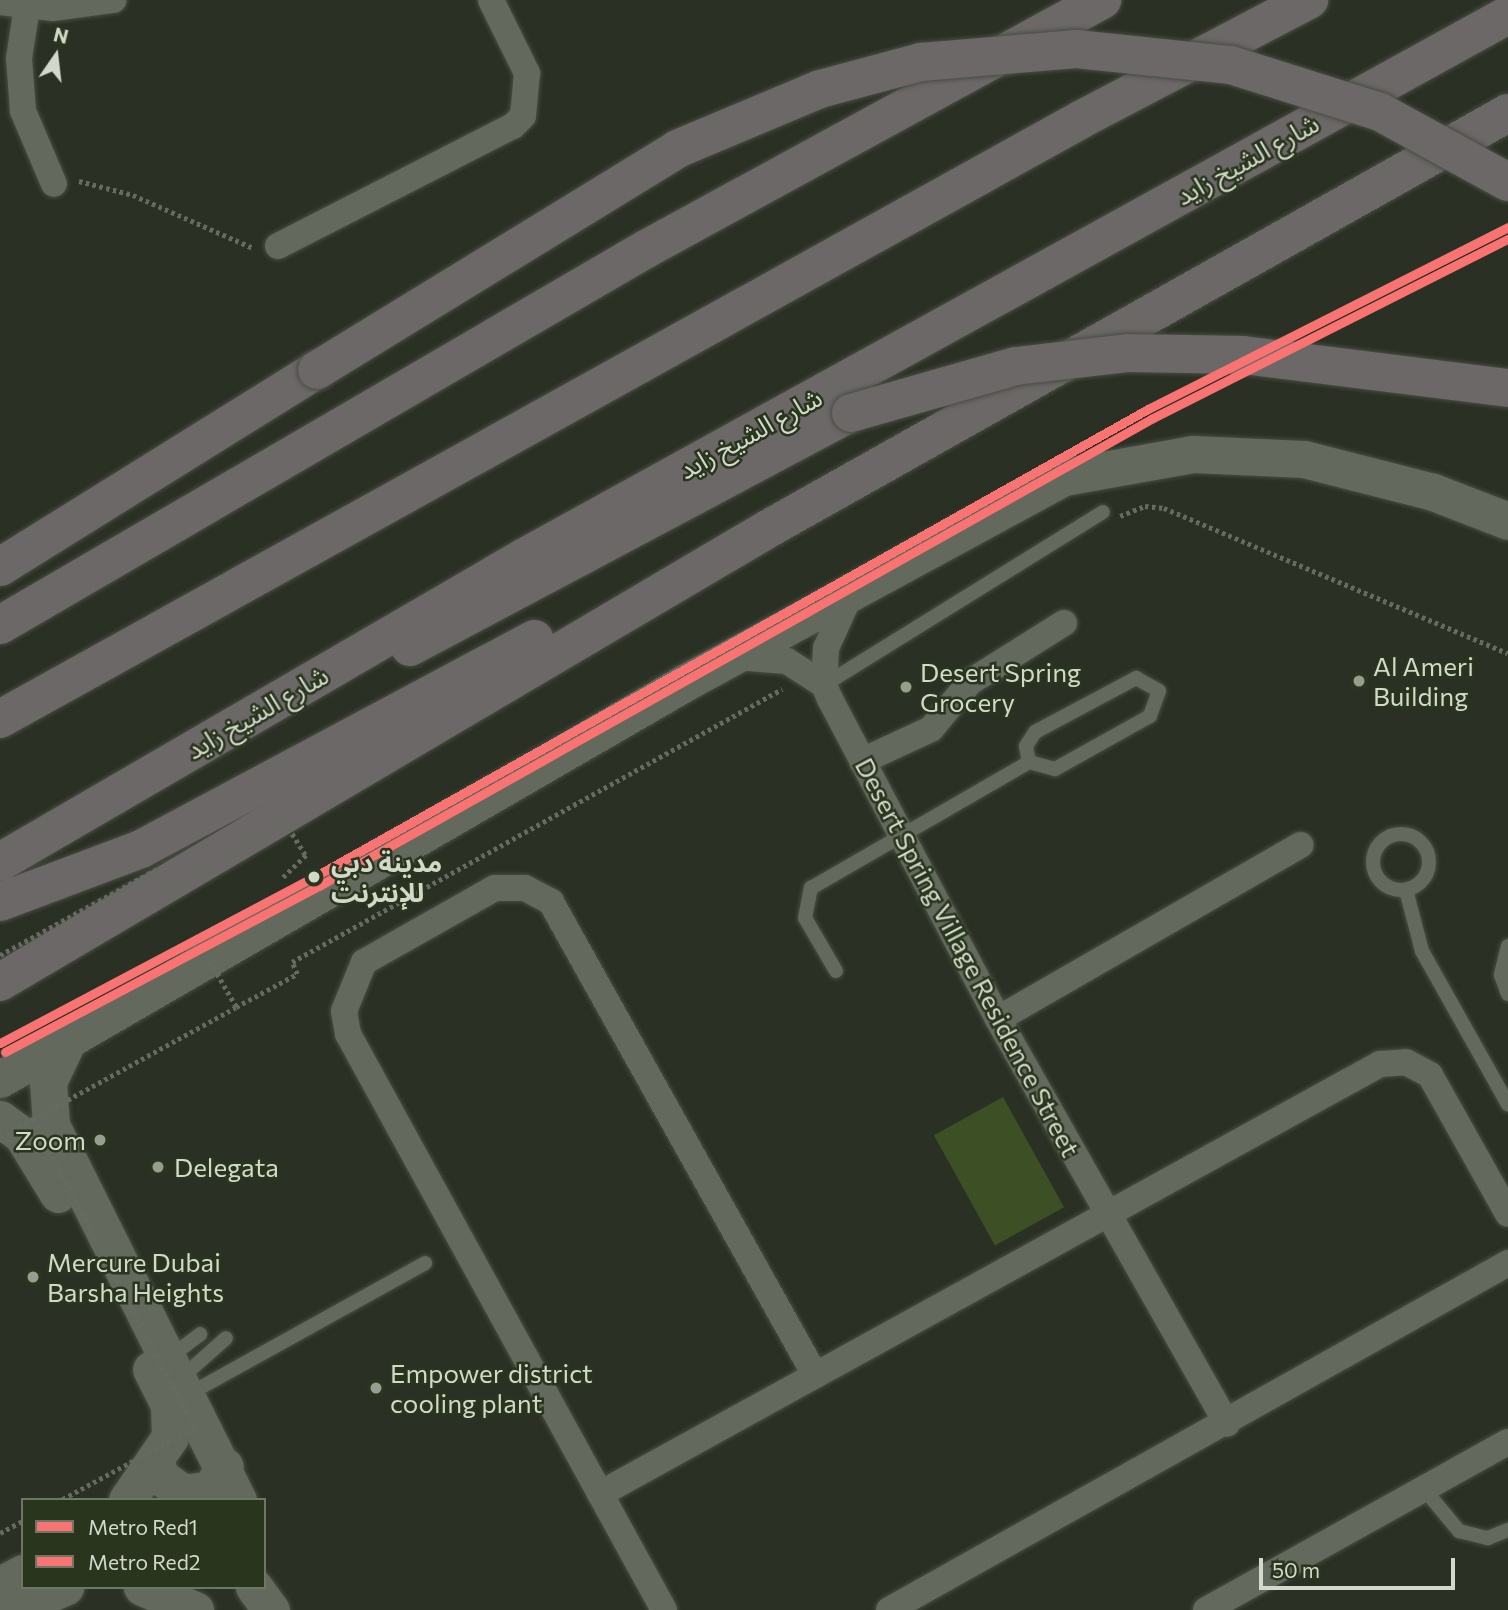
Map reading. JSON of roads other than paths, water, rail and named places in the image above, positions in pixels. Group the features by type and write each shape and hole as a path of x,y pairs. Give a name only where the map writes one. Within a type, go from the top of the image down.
{"highway":[{"path":"0,625 646,248 1102,0"},
{"path":"0,719 1080,120 1309,0"},
{"name":"شارع الشيخ زايد","path":"0,862 331,670 1508,15"},
{"path":"0,567 630,174 723,126 820,89 934,60 1076,48 1231,65 1380,112 1508,181"},
{"path":"0,982 766,530 1508,113"},
{"path":"331,670 461,625 851,413 1016,366 1129,353 1243,355 1508,388"},
{"path":"0,902 141,849 620,593 766,530"}],"main road":[{"path":"0,1079 66,1044 729,658 1034,490 1147,458 1304,458 1433,492 1508,521"},
{"path":"66,1044 48,1082 51,1125 225,1466 237,1498"},
{"path":"16,1119 169,1405 170,1437 156,1464 129,1498"},
{"path":"156,1464 161,1477 183,1493 210,1489 225,1466"},
{"path":"0,1585 21,1574"},
{"path":"10,1610 60,1589"},
{"path":"147,1589 195,1610"},
{"path":"256,1589 272,1610"},
{"path":"265,1589 272,1610"}],"street":[{"path":"0,2 27,7 113,0"},
{"path":"278,246 513,127 523,116 527,73 491,0"},
{"path":"27,7 19,58 23,111 54,184"},
{"path":"729,658 773,657 827,692 833,627 854,589"},
{"path":"862,761 931,729 970,682 1064,623"},
{"name":"Desert Spring Village Residence Street","path":"827,692 998,1019 1227,1424"},
{"path":"998,1019 1300,845"},
{"path":"664,1610 344,1023 364,962 481,894 525,888 560,914 815,1375"},
{"path":"600,1494 1108,1213 1392,1061 1419,1067 1438,1086 1508,1214"},
{"path":"889,1610 1227,1424 1508,1263"},
{"path":"1206,1610 1508,1442"}],"lane":[{"path":"827,692 1103,512"},
{"path":"836,971 805,918 806,897 819,881 1029,762 1055,769 1150,716 1159,691 1146,678 1127,682 1035,732 1026,746 1029,762"},
{"path":"1395,834 1417,838 1429,856 1424,877 1406,890 1385,886 1373,867 1377,846 1395,834"},
{"path":"1406,890 1422,951 1508,1104"},
{"path":"1508,946 1501,963 1508,994"},
{"path":"180,1376 425,1263"},
{"path":"180,1376 201,1334"},
{"path":"180,1376 226,1338"},
{"path":"1424,1489 1459,1531 1488,1538 1508,1530"}],"metro line":[{"name":"Red1","path":"0,1043 314,877 1148,409 1508,227"},
{"name":"Red2","path":"5,1052 319,886 1153,418 1508,239"}],"place":[{"name":"Al Ameri Building","path":"1359,681"},
{"name":"Desert Spring Grocery","path":"906,687"},
{"name":"مدينة دبي للإنترنت","path":"314,877"},
{"name":"Zoom","path":"100,1140"},
{"name":"Delegata","path":"158,1167"},
{"name":"Mercure Dubai Barsha Heights","path":"33,1277"},
{"name":"Empower district cooling plant","path":"376,1388"}]}
